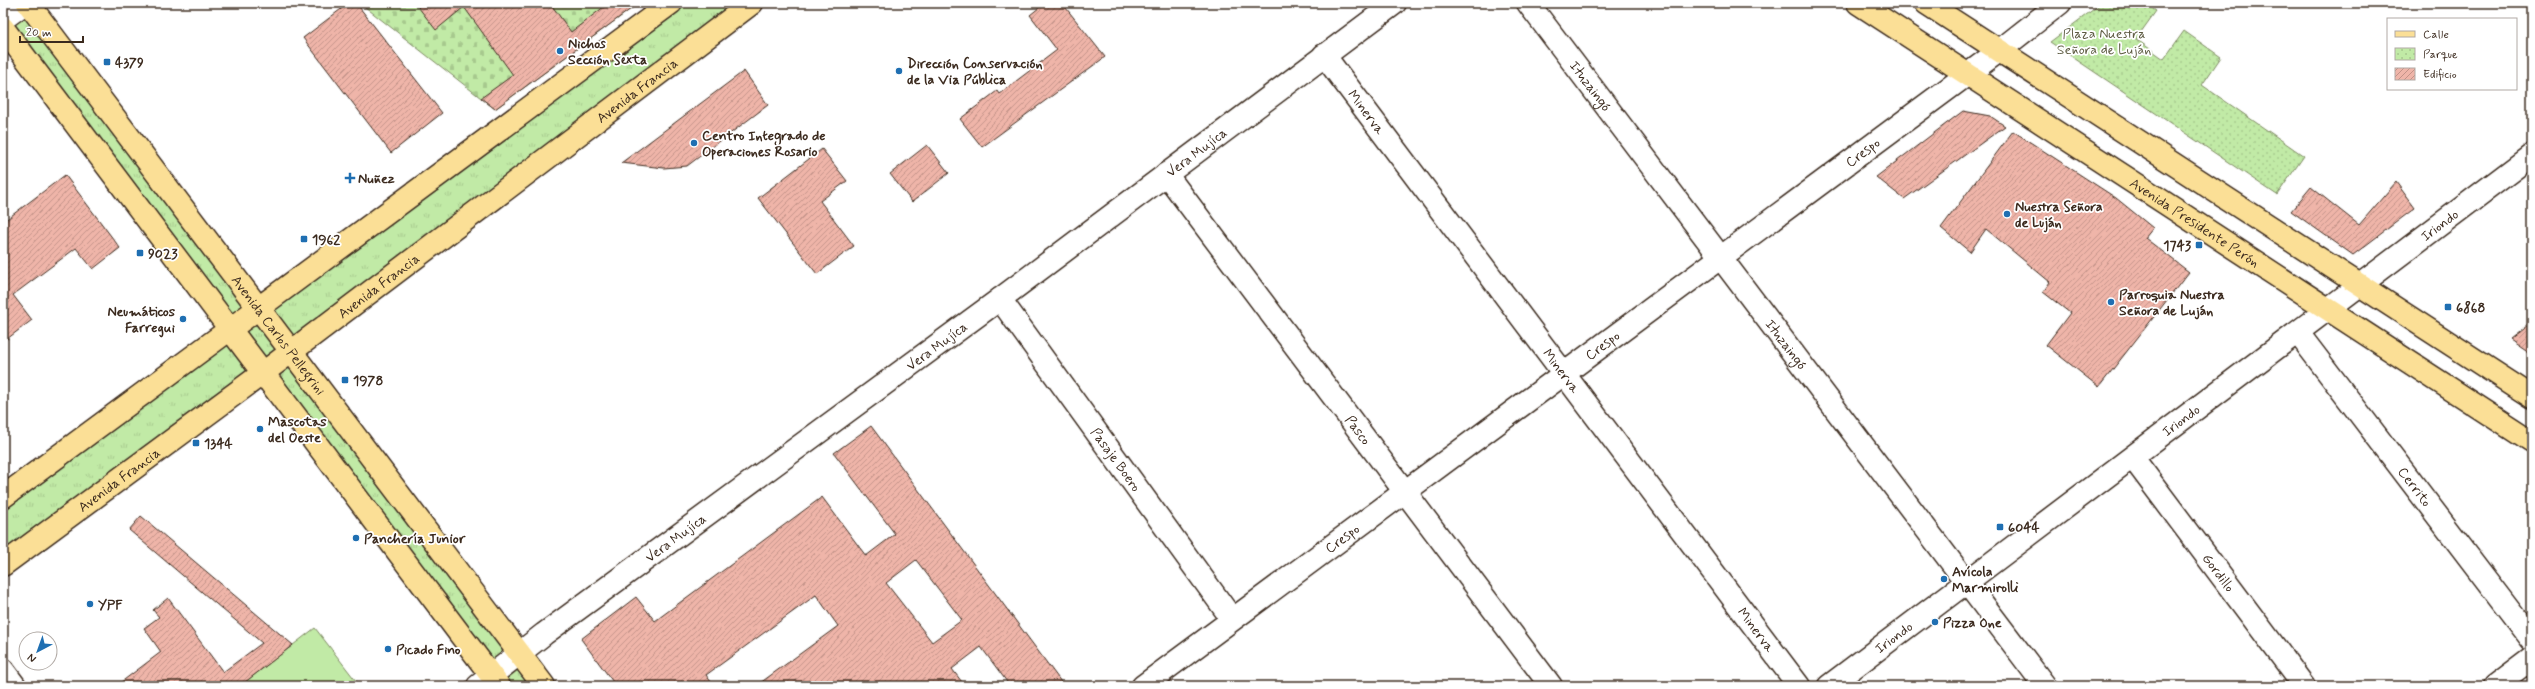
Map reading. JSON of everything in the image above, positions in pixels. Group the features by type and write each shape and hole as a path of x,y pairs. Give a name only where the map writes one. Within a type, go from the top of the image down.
{"main road":[{"name":"Avenida Carlos Pellegrini","path":"27,3 544,686"},
{"path":"3,497 671,3"},
{"name":"Avenida Francia","path":"3,565 292,352 752,3"},
{"name":"Avenida Presidente Perón","path":"1858,3 2532,442"},
{"path":"1926,3 2532,397"},
{"path":"3,28 263,373 489,683"}],"street":[{"path":"3,19 27,3"},
{"name":"Vera Mujíca","path":"489,683 520,653 1000,299 1395,3"},
{"name":"Ituzaingó","path":"1528,3 2045,686"},
{"name":"Crespo","path":"1143,686 1967,75 2057,4"},
{"name":"Minerva","path":"1324,55 1799,686"},
{"name":"Iriondo","path":"1829,686 2133,458 2532,155"},
{"name":"Pasco","path":"1166,174 1551,686"},
{"name":"Pasaje Boero","path":"1000,299 1232,620"},
{"name":"Cerrito","path":"2298,333 2532,640"},
{"name":"Gordillo","path":"2133,458 2304,686"},
{"path":"2495,686 2532,658"},
{"path":"3,670 15,686"}],"green space":[{"path":"3,3 28,3 259,308 671,3 752,3 292,351 544,686 499,686 263,374 3,565 3,497 230,330 3,28"},
{"path":"360,3 639,3 495,109"},
{"name":"Plaza Nuestra Señora de Luján","path":"2102,3 2145,3 2156,11 2136,39 2164,59 2184,31 2221,57 2202,85 2304,156 2277,195 2050,42"},
{"path":"315,628 360,686 240,686"}],"building":[{"path":"349,3 356,3 442,113 391,153 303,38"},
{"path":"415,3 550,3 571,32 609,3 639,3 495,109 481,98 513,75 464,7 436,30"},
{"path":"1045,3 1062,3 1105,57 982,147 960,119 997,91 999,94 1057,50 1030,15"},
{"path":"744,71 768,105 687,166 664,168 621,163"},
{"path":"1963,111 1990,116 2005,126 1904,199 1876,177"},
{"path":"2013,131 2116,198 2153,228 2145,238 2189,272 2099,387 2046,345 2070,313 2043,292 2050,282 1986,229 1970,252 1941,228"},
{"path":"927,145 949,173 912,202 890,174"},
{"path":"822,149 847,181 820,201 854,246 817,274 758,198"},
{"path":"65,175 120,248 93,269 76,248 13,295 32,320 3,342 3,222"},
{"path":"2396,182 2415,208 2353,255 2291,211 2311,187 2359,225"},
{"path":"2532,322 2532,354 2510,339"},
{"path":"871,426 1064,686 1010,686 981,647 952,669 965,686 756,686 838,626 816,595 706,675 714,686 616,686 581,639 636,597 655,621 822,497 866,556 895,534 834,453","holes":["916,560 962,620 932,642 886,583"]},
{"path":"141,516 293,645 240,686 116,686 161,652 144,628 159,617 153,610 168,598 223,672 262,643 129,530"}],"place":[{"name":"Nichos Sección Sexta","path":"560,51"},
{"name":"4379","path":"107,62"},
{"name":"Dirección Conservación de la Via Pública","path":"899,71"},
{"name":"Centro Integrado de Operaciones Rosario","path":"694,143"},
{"name":"Nuñez","path":"350,178"},
{"name":"Nuestra Señora de Luján","path":"2007,214"},
{"name":"1962","path":"304,239"},
{"name":"1743","path":"2199,245"},
{"name":"9023","path":"140,253"},
{"name":"Parroquia Nuestra Señora de Luján","path":"2111,302"},
{"name":"6868","path":"2448,307"},
{"name":"Neumáticos Farregui","path":"183,319"},
{"name":"1978","path":"345,380"},
{"name":"Mascotas del Oeste","path":"260,429"},
{"name":"1344","path":"196,443"},
{"name":"6044","path":"2000,527"},
{"name":"Panchería Junior","path":"356,538"},
{"name":"Avícola Marmirolli","path":"1944,579"},
{"name":"YPF","path":"90,604"},
{"name":"Pizza One","path":"1935,622"},
{"name":"Picado Fino","path":"388,649"}]}
